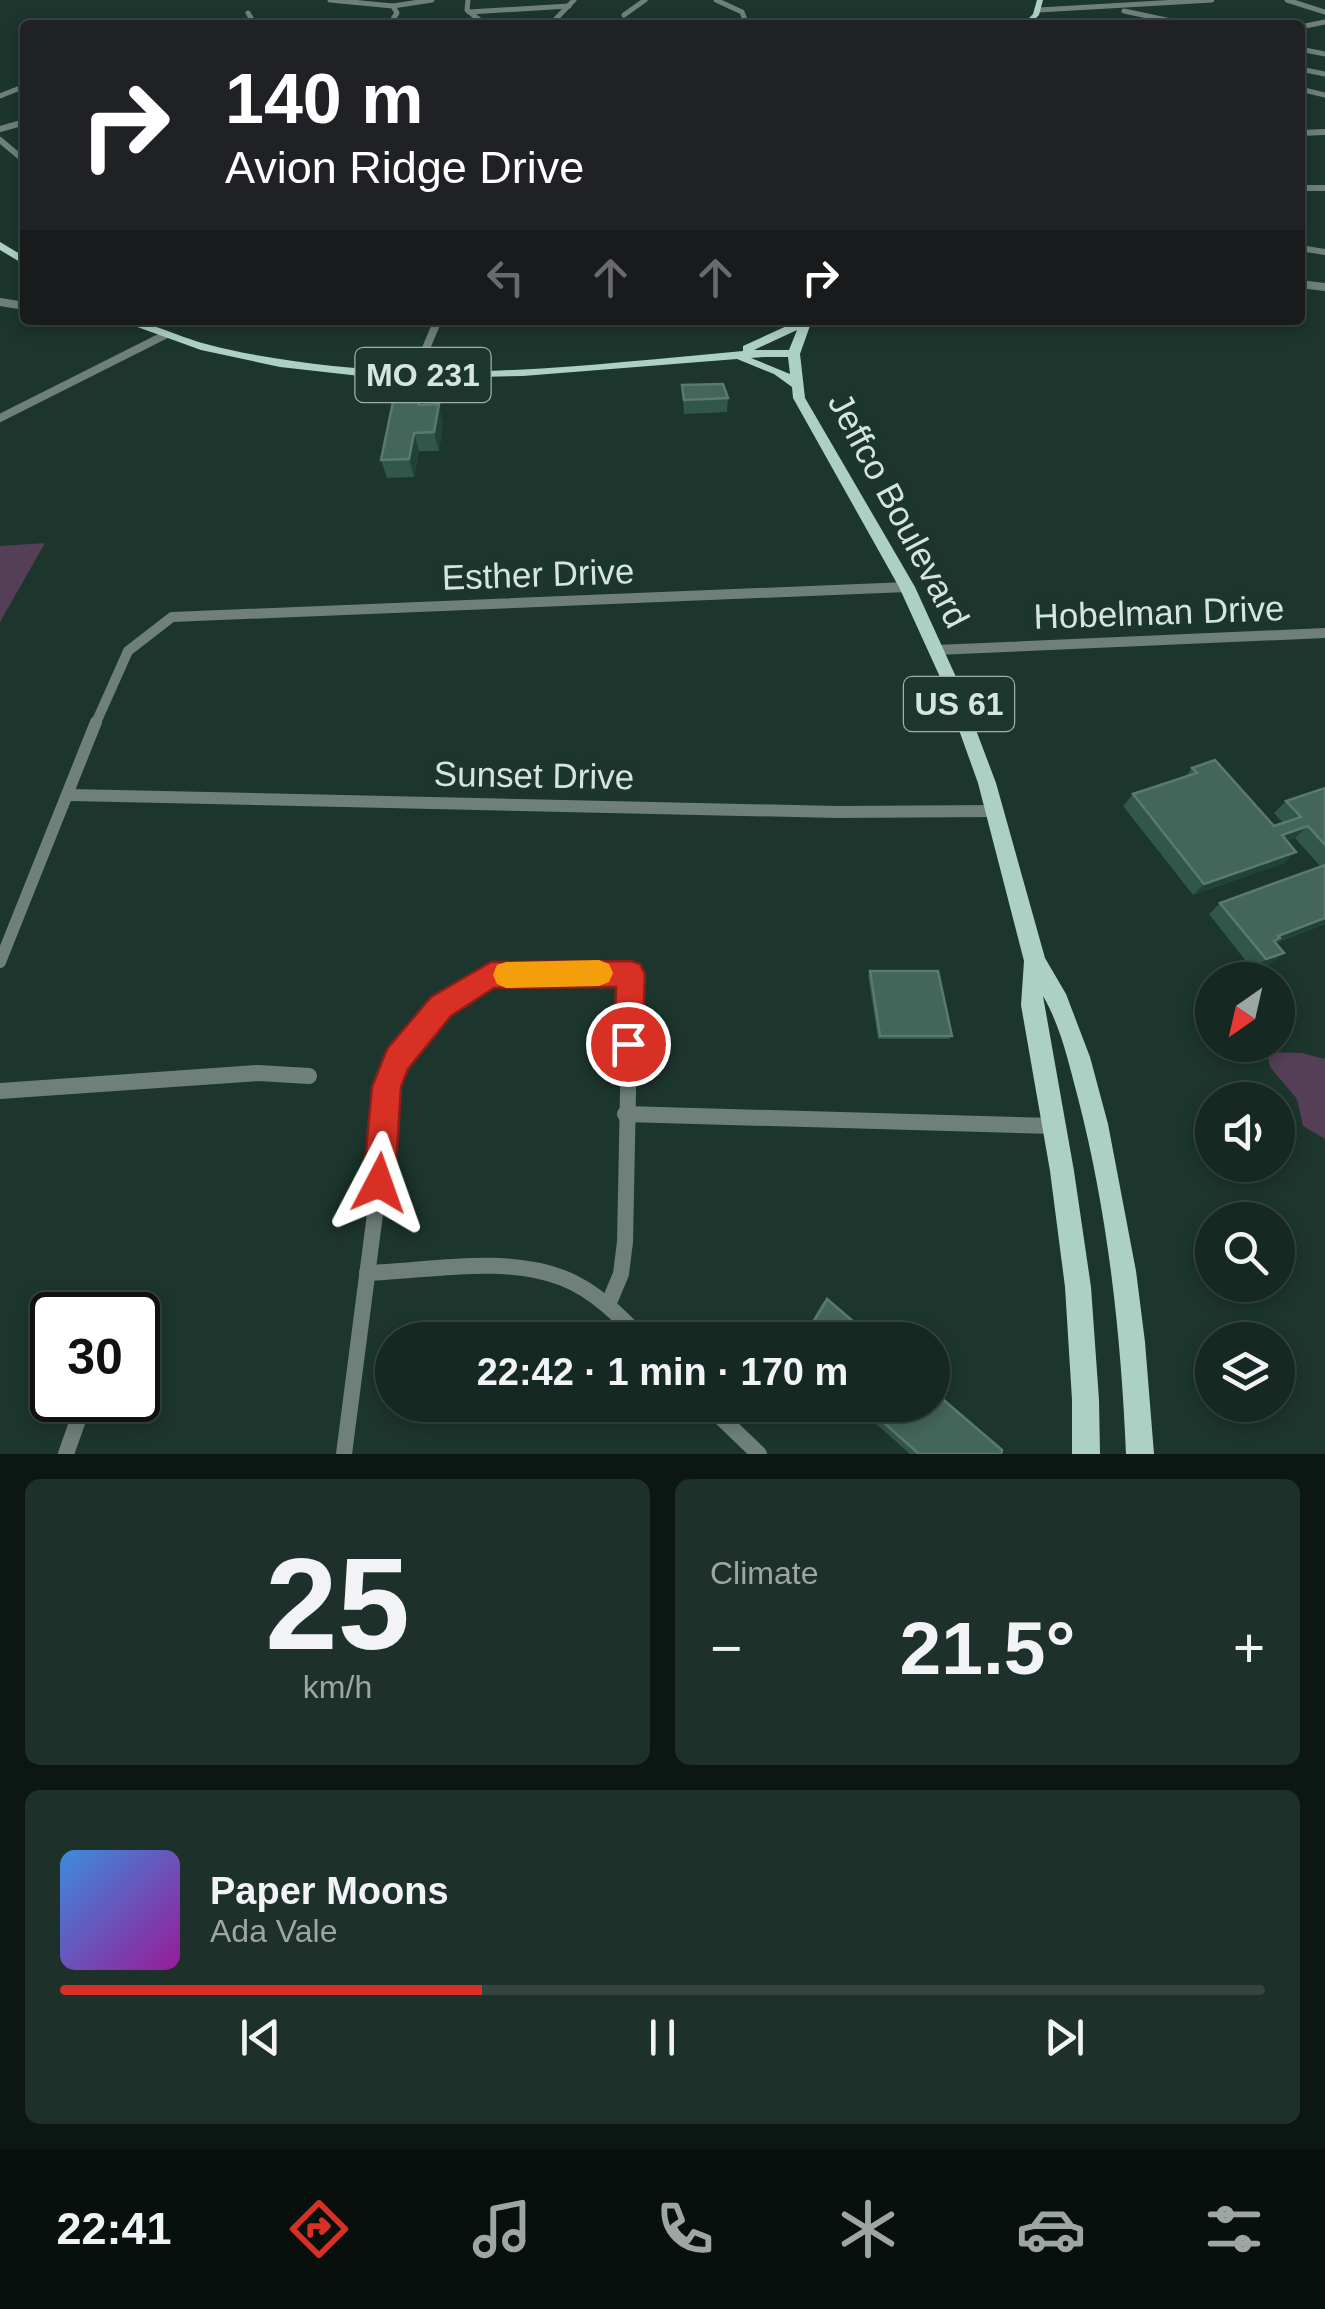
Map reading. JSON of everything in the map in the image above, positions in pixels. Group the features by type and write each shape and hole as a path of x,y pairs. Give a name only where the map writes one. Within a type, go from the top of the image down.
{"main road":[{"path":"1029,20 1039,10 1040,0"},
{"name":"MO 231","path":"138,325 290,363 415,374 551,372 794,354"},
{"path":"728,356 797,325"},
{"name":"Jeffco Boulevard","path":"805,325 794,354 796,384 812,426 907,587 936,650 996,812 1036,961 1032,1005 1054,1126 1083,1355 1086,1454"},
{"path":"728,356 763,364 796,384"},
{"name":"Jeffco Boulevard","path":"1036,961 1052,982 1064,1010 1102,1158 1132,1343 1140,1454"}],"street":[{"path":"330,0 394,6 432,0"},
{"path":"468,0 468,12"},
{"path":"555,20 574,0"},
{"path":"624,16 645,0"},
{"path":"716,0 742,12 745,20"},
{"path":"1039,10 1212,0"},
{"path":"1288,0 1325,12"},
{"path":"392,20 396,13 394,6"},
{"path":"468,12 569,6"},
{"path":"1105,6 1168,20"},
{"path":"468,12 479,20"},
{"path":"248,13 255,20"},
{"path":"0,140 20,157"},
{"path":"415,374 436,325"},
{"path":"0,418 166,335"},
{"name":"Esther Drive","path":"70,795 107,693 128,650 172,617 907,587"},
{"name":"Hobelman Drive","path":"936,650 1325,633"},
{"path":"0,962 70,795"},
{"name":"Sunset Drive","path":"70,795 996,812"},
{"path":"344,1454 368,1273 386,1087 398,1060 441,1006 491,975 631,974 625,1242 621,1274 608,1306"},
{"path":"0,1090 258,1073 309,1076"},
{"path":"625,1114 1054,1126"},
{"path":"368,1273 531,1270 559,1276 608,1306 625,1322"},
{"path":"66,1454 77,1422"},
{"path":"726,1422 759,1454"}],"shaded area":[{"path":"45,543 0,622 0,546"},
{"path":"1295,1053 1325,1059 1325,1139 1303,1126 1295,1082 1283,1082 1269,1062 1295,1062"}],"building":[{"path":"723,384 728,398 684,400 682,385"},
{"path":"418,400 419,405 439,404 434,432 414,433 409,459 381,460 393,402"},
{"path":"1215,760 1274,826 1301,817 1286,801 1325,788 1325,845 1308,826 1282,835 1296,852 1204,884 1133,794 1197,773 1192,768"},
{"path":"1325,865 1325,918 1278,936 1274,941 1284,953 1266,959 1220,903"},
{"path":"870,971 938,971 952,1036 880,1036"},
{"path":"827,1299 854,1322 814,1322"},
{"path":"950,1405 1002,1450 1001,1454 919,1454 883,1422 950,1422"}],"slow traffic":[{"path":"506,975 599,973"}],"route":[{"path":"379,1183 386,1087 398,1060 441,1006 491,975 631,974 628,1044"}]}
